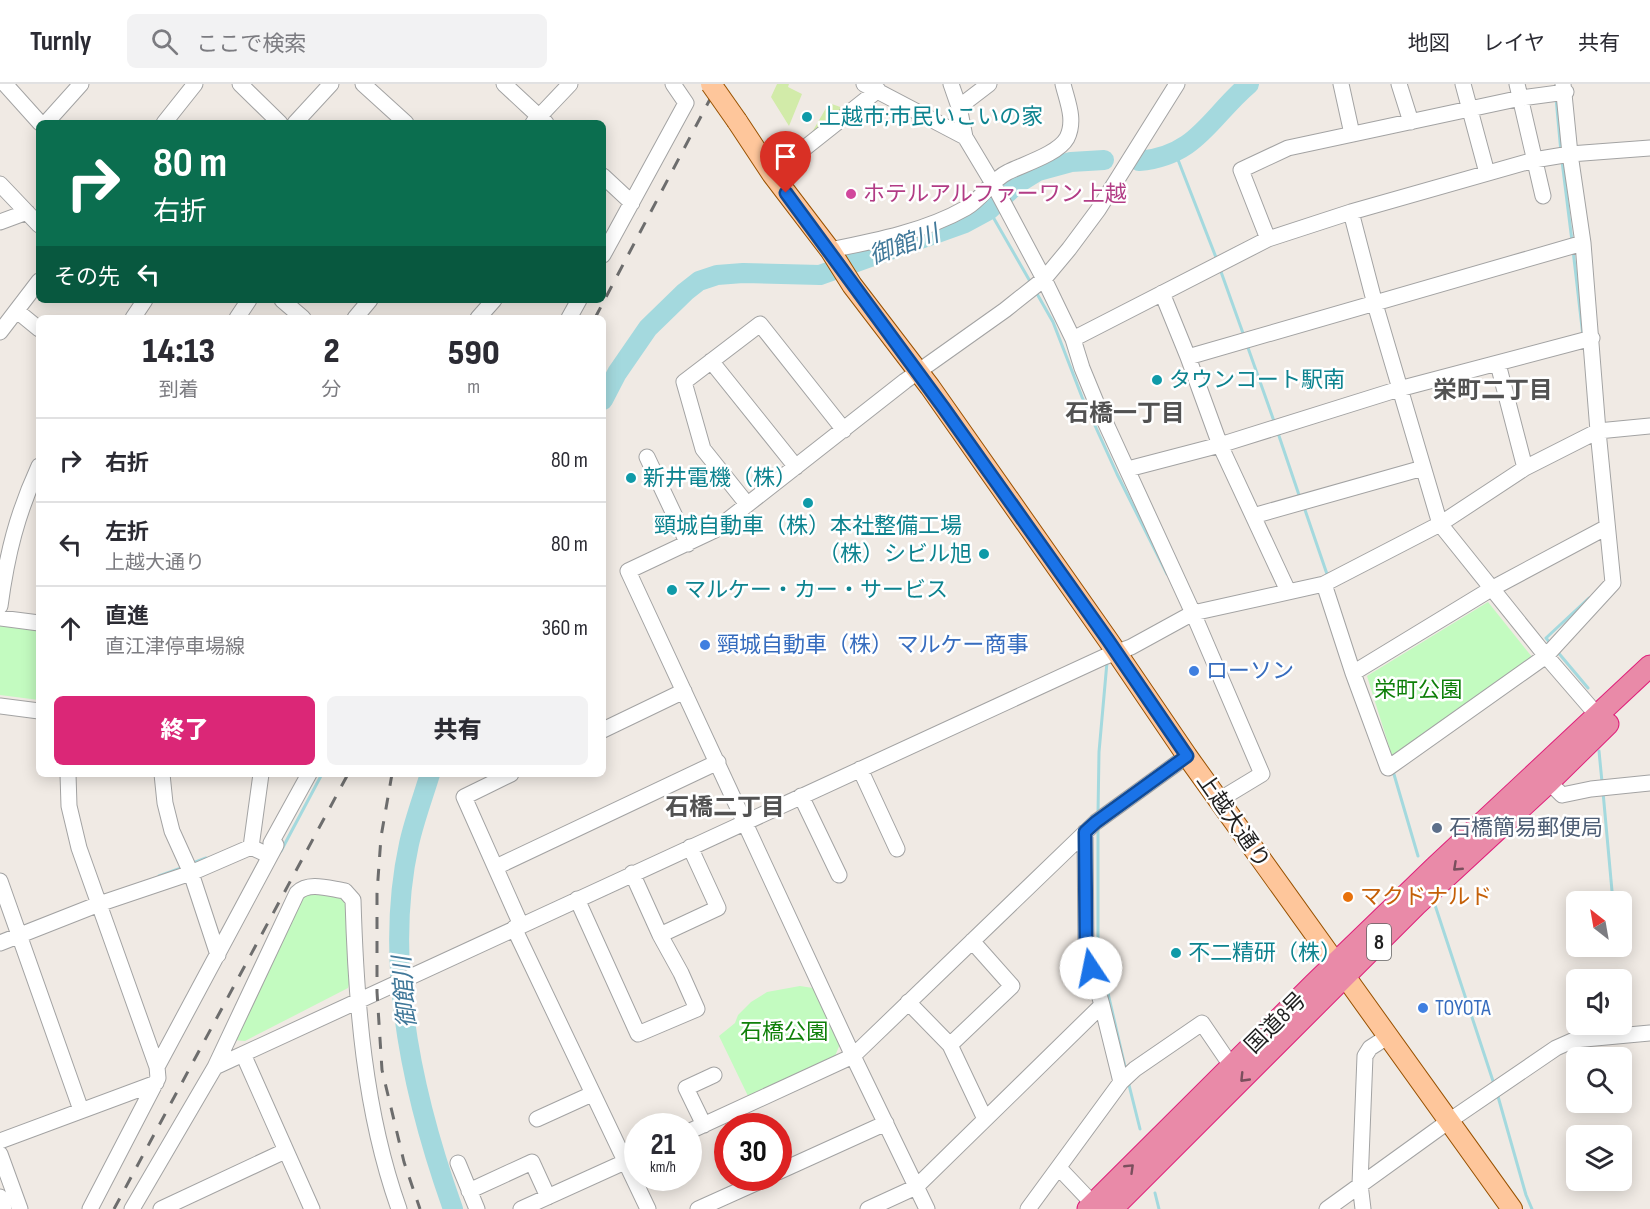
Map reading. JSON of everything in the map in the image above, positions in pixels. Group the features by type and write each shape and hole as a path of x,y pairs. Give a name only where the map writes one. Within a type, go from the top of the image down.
{"highway":[{"name":"国道8号","path":"1098,1208 1326,994 1340,971 1597,715 1650,666"},
{"name":"国道8号","path":"1098,1208 1232,1066 1416,906 1549,782 1650,680"}],"main road":[{"path":"711,84 772,174 832,253"},
{"name":"上越大通り","path":"832,253 852,285 918,372 1116,651 1187,756 1512,1209"}],"street":[{"path":"5,84 37,120"},
{"path":"49,120 81,84"},
{"path":"166,120 195,84"},
{"path":"240,84 277,120"},
{"path":"298,120 331,84"},
{"path":"363,84 403,120"},
{"path":"504,84 538,120"},
{"path":"540,120 570,84"},
{"path":"606,250 686,103 673,84"},
{"path":"951,84 959,107 965,137 1012,217 1073,339 1089,385 1193,613 1262,774 1219,800"},
{"path":"959,107 989,84"},
{"path":"927,1209 628,571 715,530 872,406 1044,279 1070,249 1098,210 1177,84"},
{"path":"1341,84 1352,134"},
{"path":"1399,84 1411,122"},
{"path":"1463,84 1487,173"},
{"path":"832,253 903,233 960,211 980,198 1005,173 1058,148 1067,139 1070,128 1071,114 1065,86"},
{"path":"772,174 871,87 965,137"},
{"path":"1268,239 1242,170 1288,148 1469,109 1519,91 1564,88 1570,154 1583,243 1612,583 1545,656 1388,768 1353,673 1324,584"},
{"path":"1519,91 1543,196"},
{"path":"1073,339 1268,239 1351,212 1534,160 1570,154 1650,148"},
{"path":"606,181 632,203"},
{"path":"0,184 36,222"},
{"path":"0,222 27,212"},
{"path":"1351,212 1399,389 1440,524 1545,656 1597,715"},
{"path":"1188,357 1583,243"},
{"path":"0,332 36,285"},
{"path":"1162,293 1220,446 1288,591"},
{"path":"286,303 300,315"},
{"path":"358,315 368,303"},
{"path":"481,315 491,303"},
{"path":"17,311 36,327"},
{"path":"747,504 703,449 684,382 760,324 844,430"},
{"path":"1128,469 1220,446 1399,389 1592,338"},
{"path":"711,362 795,467"},
{"path":"1498,363 1525,468"},
{"path":"215,1067 1116,651 1131,647 1193,613 1324,584 1440,524 1525,468 1598,431 1650,426"},
{"path":"647,457 688,544"},
{"path":"1253,516 1423,468"},
{"path":"0,606 10,545 23,501 36,473"},
{"path":"1353,673 1491,589 1607,527"},
{"path":"0,618 36,623"},
{"path":"606,729 684,691"},
{"path":"0,706 36,711"},
{"path":"714,1075 686,1088 704,1125 854,1056 1096,822 1187,756"},
{"path":"496,867 718,762"},
{"path":"860,769 897,849"},
{"path":"68,777 69,806 79,848 157,1067 158,1078 90,1209"},
{"path":"162,777 165,803 172,831 190,873 218,954"},
{"path":"251,848 261,777"},
{"path":"157,1067 276,845 271,843 307,777"},
{"path":"506,777 464,797 496,867 517,927 592,1094 624,1146"},
{"path":"1549,782 1562,795 1591,789 1650,783"},
{"path":"801,796 839,875"},
{"path":"1085,832 1086,949 1102,1005 1127,1076"},
{"path":"660,935 718,908 690,847"},
{"path":"0,943 251,848 270,856"},
{"path":"577,899 638,1034 697,1009 632,873"},
{"path":"0,881 81,1110"},
{"path":"132,1209 215,1067 295,898 301,890 310,886 345,891 353,900 359,1000 368,1087 380,1151 399,1209"},
{"path":"950,1045 1012,986 972,941"},
{"path":"908,1002 950,1045 986,1119"},
{"path":"868,1209 916,1187 1102,1005"},
{"path":"1028,1209 1127,1076 1202,1023 1232,1066"},
{"path":"1327,1209 1449,1120 1556,1047 1574,1040 1650,1033"},
{"path":"1363,1209 1360,1184 1365,1056 1370,1048 1387,1036"},
{"path":"243,1054 312,1209"},
{"path":"0,1141 156,1083"},
{"path":"537,1119 592,1094"},
{"path":"792,1166 886,1123"},
{"path":"161,1209 285,1151"},
{"path":"0,1154 20,1209"},
{"path":"469,1191 532,1162 548,1197"},
{"path":"459,1163 477,1209"},
{"path":"521,1209 624,1163"},
{"path":"1059,1168 1098,1208"},
{"path":"642,1191 648,1209"},
{"path":"698,1209 738,1191"},
{"path":"0,1197 4,1209"}],"green space":[{"path":"777,84 789,84 788,87 802,94 789,126 771,97"},
{"path":"829,103 846,109 811,134"},
{"name":"栄町公園","path":"1488,602 1532,657 1392,756 1367,676"},
{"path":"0,624 36,630 36,700 0,695"},
{"path":"308,891 345,898 350,981 348,988 245,1041 233,1040 300,898"},
{"name":"石橋公園","path":"800,986 813,988 840,1044 835,1056 748,1096 719,1036 735,1023 738,1015 751,1002 767,992"}],"waterway":[{"name":"御館川","path":"1139,161 1159,158 1189,143 1249,84"},
{"path":"1556,98 1561,152"},
{"path":"1175,152 1217,260"},
{"name":"御館川","path":"606,394 617,373 648,328 699,281 717,275 743,273 820,275 965,223 989,210 1017,184 1038,171 1071,162 1104,160"},
{"path":"1562,161 1572,241"},
{"path":"989,210 1031,283"},
{"path":"1573,250 1583,336"},
{"path":"1220,269 1244,336"},
{"path":"1036,292 1053,322 1082,397 1117,474 1167,574"},
{"path":"1247,345 1275,424"},
{"path":"1278,433 1300,498"},
{"path":"1304,507 1328,577"},
{"path":"1550,643 1546,638 1589,598"},
{"path":"1556,650 1588,688"},
{"path":"1098,814 1099,752 1107,662"},
{"path":"1599,751 1602,782"},
{"path":"1393,771 1418,856"},
{"path":"281,851 320,777"},
{"name":"御館川","path":"429,777 411,835 402,889 399,935 401,982 406,1029 415,1075 426,1121 453,1209"},
{"path":"1603,792 1612,891"},
{"path":"1098,829 1098,950 1126,1071"},
{"path":"193,863 206,858"},
{"path":"159,876 184,867"},
{"path":"1434,902 1494,1084"},
{"path":"1128,1081 1140,1129"},
{"path":"1497,1093 1532,1209"},
{"path":"1155,1193 1159,1209"}],"railway":[{"path":"606,297 718,84"},
{"path":"597,315 603,303"},
{"path":"114,1209 346,777"},
{"path":"391,777 381,837 377,893 377,992 382,1070 404,1162 420,1209"}],"place":[{"name":"上越市;市民いこいの家","path":"807,117"},
{"name":"ホテルアルファーワン上越","path":"851,194"},
{"name":"タウンコート駅南","path":"1157,380"},
{"name":"新井電機（株）","path":"631,478"},
{"name":"頸城自動車（株）本社整備工場","path":"808,503"},
{"name":"（株）シビル旭","path":"984,554"},
{"name":"マルケー・カー・サービス","path":"672,590"},
{"name":"頸城自動車（株） マルケー商事","path":"705,645"},
{"name":"ローソン","path":"1194,671"},
{"name":"石橋簡易郵便局","path":"1437,828"},
{"name":"マクドナルド","path":"1348,897"},
{"name":"不二精研（株）","path":"1176,953"},
{"name":"TOYOTA","path":"1423,1008"}],"district":[{"name":"栄町二丁目","path":"1493,390"},
{"name":"石橋一丁目","path":"1125,413"},
{"name":"石橋二丁目","path":"725,807"}],"route":[{"path":"786,193 943,407 1187,756 1085,832 1086,949 1091,968"}]}
